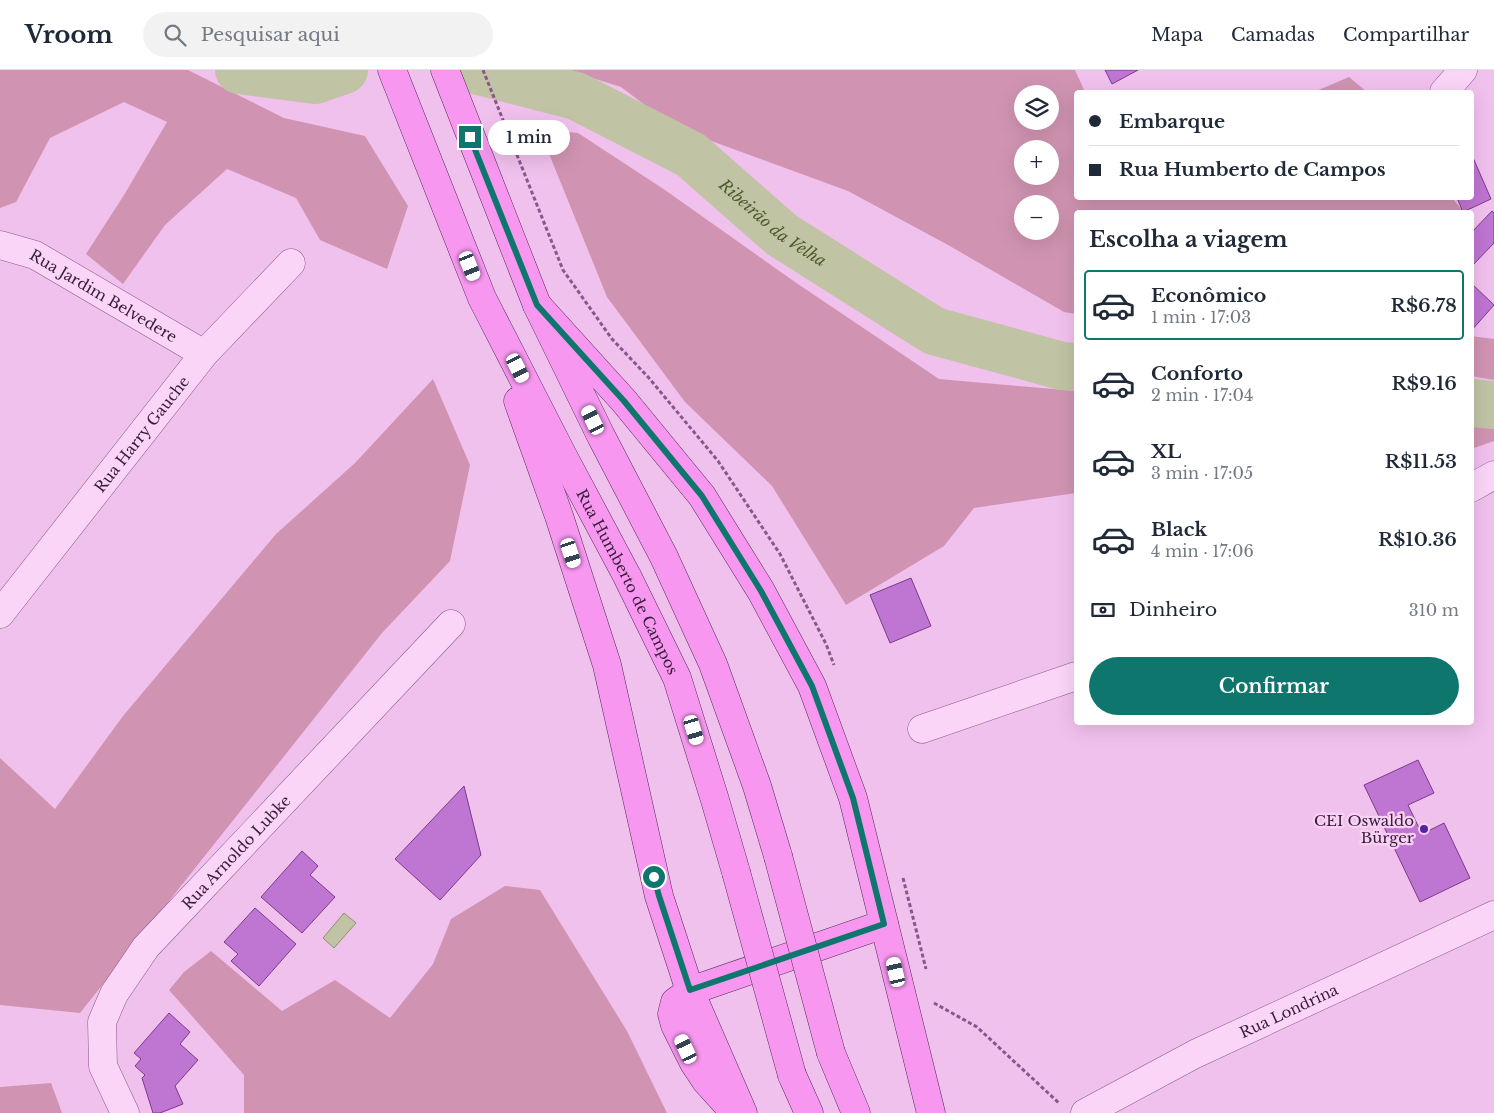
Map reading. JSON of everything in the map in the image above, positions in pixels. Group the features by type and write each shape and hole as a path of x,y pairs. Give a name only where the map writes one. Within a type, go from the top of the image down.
{"main road":[{"name":"Rua Humberto de Campos","path":"392,70 482,298 627,576 677,678 716,800 792,1075 808,1113"},
{"path":"444,70 537,305 601,436 664,557 713,664 757,786 778,856 831,1053 856,1113"},
{"path":"482,298 559,516 607,664 659,896 690,990 743,1113"},
{"path":"537,305 624,401 702,496 761,591 815,695 853,798 931,1113"},
{"path":"735,1113 706,1081 694,1063 675,1025 672,1014 675,1002 690,990 884,924"}],"street":[{"path":"1446,90 1463,70"},
{"name":"Rua Jardim Belvedere","path":"0,245 35,255 204,354"},
{"name":"Rua Harry Gauche","path":"0,614 204,354 291,263"},
{"path":"1474,486 1494,475"},
{"name":"Rua Arnoldo Lubke","path":"125,1113 103,1066 102,1022 114,994 146,947 451,624"},
{"path":"922,729 1074,677"},
{"name":"Rua Londrina","path":"1074,1110 1494,915"}],"path":[{"path":"483,70 526,178"},
{"path":"934,1003 977,1027 1074,1110"}],"shaded area":[{"path":"0,70 188,70 284,118 365,136 408,206 387,269 320,240 296,198 227,169 165,225 123,284 86,254 124,195 167,122 124,102 50,138 16,202 0,208"},
{"path":"567,70 1075,70 1084,90 1074,90 1074,200 1454,200 1462,210 1074,210 1074,314 1064,312 948,245 848,191 714,142 661,117 621,87"},
{"path":"1349,77 1365,90 1319,90"},
{"path":"539,129 578,133 665,190 795,282 939,379 1074,391 1074,493 974,508 944,546 846,605 772,486 685,402 607,297"},
{"path":"1474,336 1494,339 1494,380 1474,377"},
{"path":"433,379 470,465 450,561 382,633 80,1013 0,1005 0,758 55,809 123,716 276,534 355,463"},
{"path":"1474,422 1494,423 1494,441 1474,448"},
{"path":"505,886 540,890 627,1031 667,1113 244,1113 244,1075 169,990 184,972 211,951 282,1011 335,980 390,1018 433,964 451,919"},
{"path":"344,913 356,923 334,948 323,938"},
{"path":"51,1083 62,1113 0,1113 0,1087"}],"building":[{"path":"1105,70 1138,70 1112,84"},
{"path":"1474,160 1491,199 1467,210 1462,210 1458,200 1474,200"},
{"path":"1492,211 1494,213 1494,243 1474,264 1474,230"},
{"path":"1474,286 1494,305 1474,328"},
{"path":"911,578 931,626 890,643 870,595"},
{"path":"1418,760 1434,793 1408,805 1422,834 1444,823 1470,878 1420,902 1364,785"},
{"path":"464,786 481,855 440,900 395,859"},
{"path":"302,851 318,866 310,875 335,897 302,933 261,897"},
{"path":"255,908 296,944 259,986 231,961 238,954 224,942"},
{"path":"169,1013 190,1032 180,1044 198,1060 175,1086 183,1104 160,1113 153,1113 142,1078 145,1075 135,1066 141,1059 134,1053"}],"waterway":[{"name":"Ribeirão da Velha","path":"239,70 315,80 344,70"},
{"name":"Ribeirão da Velha","path":"475,70 576,96 691,155 782,235 934,331 1062,366 1074,367"},
{"name":"Ribeirão da Velha","path":"1474,403 1494,405"}],"place":[{"name":"CEI Oswaldo Bürger","path":"1424,829"}],"route":[{"path":"470,137 537,305 624,401 702,496 761,591 812,686 853,798 884,924 690,990 654,877"}]}
